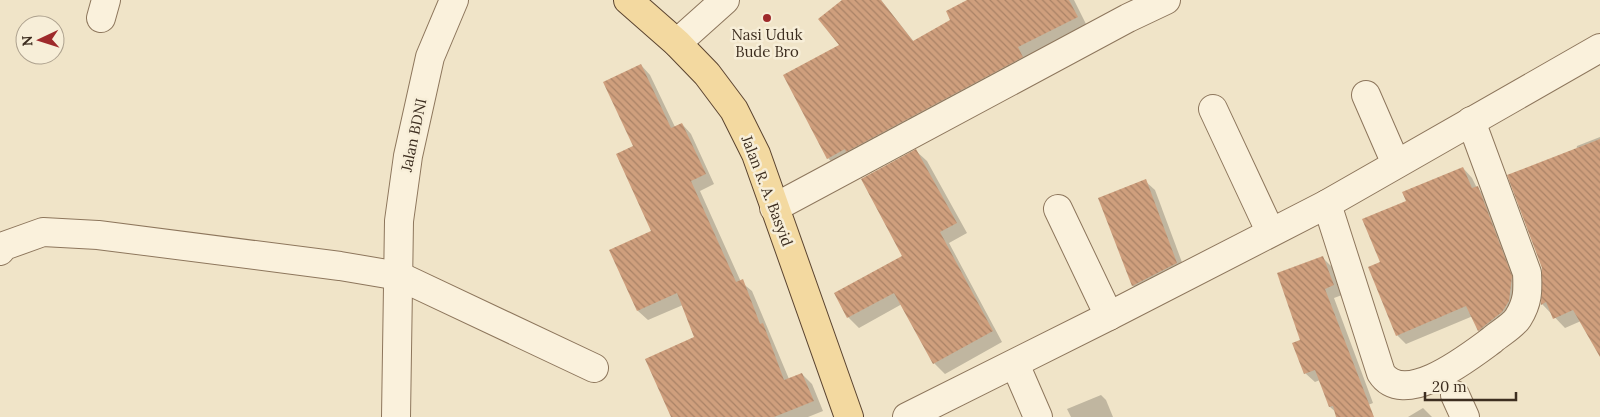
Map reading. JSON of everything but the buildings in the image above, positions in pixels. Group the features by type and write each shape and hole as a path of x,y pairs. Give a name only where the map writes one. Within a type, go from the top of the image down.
{"main road":[{"name":"Jalan R. A. Basyid","path":"628,0 677,43 707,74 734,110 756,154 849,417"}],"street":[{"name":"Jalan BDNI","path":"396,417 399,221 408,156 430,57 454,0"},
{"path":"677,43 725,0"},
{"path":"774,208 1122,9 1166,0"},
{"path":"907,417 1110,316 1270,231 1326,204 1600,48"},
{"path":"1366,95 1396,164"},
{"path":"1213,109 1270,231"},
{"path":"1326,204 1381,373 1389,382 1402,386 1434,379 1517,320 1528,299 1527,273 1471,121"},
{"path":"1058,209 1110,316"},
{"path":"0,251 4,246 43,232 98,235 340,266 399,276 594,368"},
{"path":"1015,364 1038,417"}],"place":[{"name":"Nasi Uduk Bude Bro","path":"767,18"}]}
